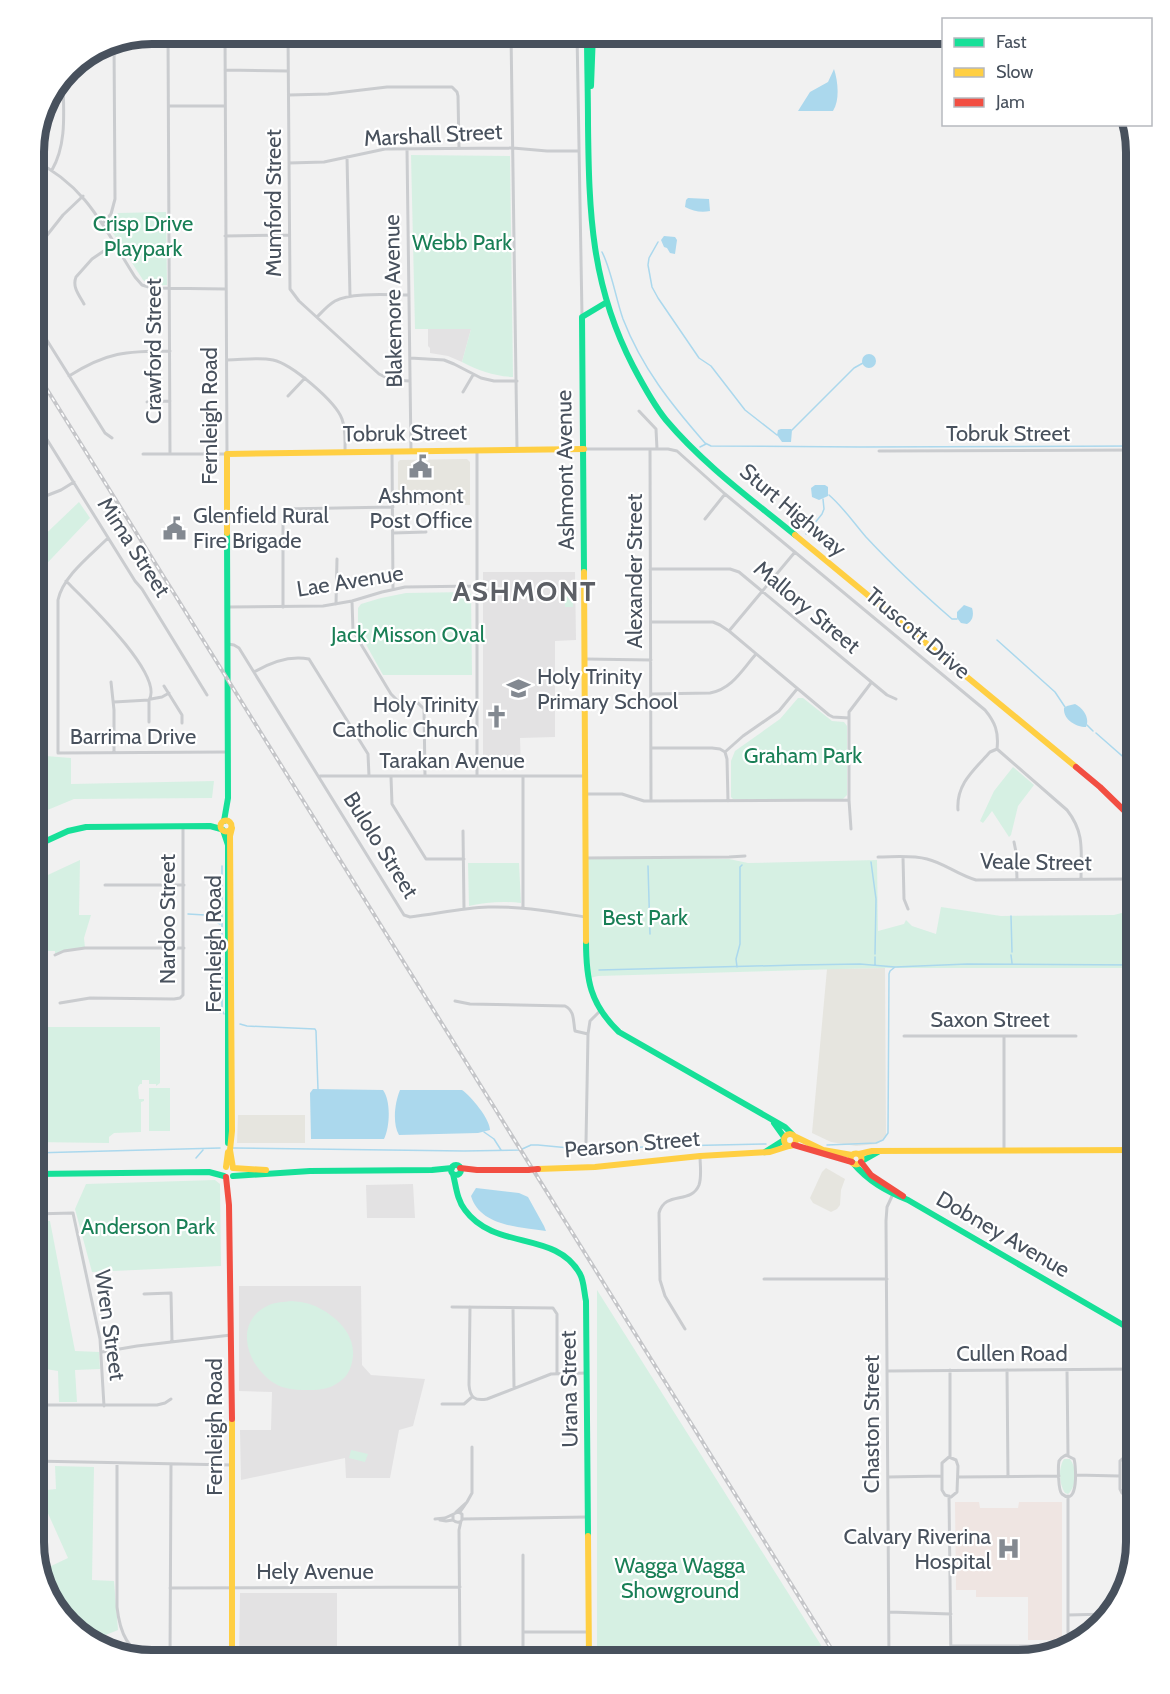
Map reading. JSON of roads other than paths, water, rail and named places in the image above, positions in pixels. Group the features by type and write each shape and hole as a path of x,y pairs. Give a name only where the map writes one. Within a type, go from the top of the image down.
{"main road":[{"name":"Sturt Highway","path":"587,44 589,182 591,229 596,260 621,342 634,369 663,416 709,464 1100,788 1126,813"},
{"name":"Sturt Highway","path":"588,126 592,44"},
{"path":"582,317 607,302"},
{"name":"Ashmont Avenue","path":"582,317 586,974 591,996 600,1011"},
{"name":"Tobruk Street","path":"227,454 584,449"},
{"name":"Fernleigh Road","path":"227,454 227,752 228,798 232,826 230,844 232,1131 229,1172 232,1650"},
{"name":"Fernleigh Road","path":"228,798 222,826 228,845 229,1172"},
{"path":"44,842 79,828 222,826 228,820 232,826 228,832 222,826"},
{"name":"Dobney Avenue","path":"600,1011 626,1037 785,1127 803,1142 854,1159 868,1179 1126,1327"},
{"name":"Dobney Avenue","path":"769,1119 781,1131 784,1138"},
{"path":"765,1152 787,1134 794,1135 796,1140 791,1145 785,1144 784,1138"},
{"name":"Pearson Street","path":"44,1174 244,1170 528,1170 595,1167 700,1156 771,1152 791,1145"},
{"name":"Dobney Avenue","path":"791,1145 854,1159"},
{"path":"881,1151 858,1164 854,1159 881,1151 1126,1150"},
{"path":"861,1162 872,1175 894,1192"},
{"name":"Urana Street","path":"456,1171 457,1192 467,1212 475,1221 486,1230 502,1236 552,1247 568,1258 584,1281 586,1290 589,1650"}],"street":[{"name":"Crawford Street","path":"168,44 171,454"},
{"name":"Fernleigh Road","path":"225,44 227,454"},
{"name":"Mumford Street","path":"288,44 290,289 295,297 379,374 391,380 410,381"},
{"path":"511,44 517,449"},
{"name":"Ashmont Avenue","path":"578,44 582,317"},
{"path":"102,224 111,214 115,199 114,51"},
{"path":"225,70 288,71"},
{"path":"289,95 328,94 387,87 452,87 458,96 459,148"},
{"path":"52,170 58,159 63,140 63,90"},
{"path":"169,106 225,106"},
{"name":"Marshall Street","path":"289,163 324,162 371,151 407,149 513,148 579,151"},
{"name":"Blakemore Avenue","path":"407,149 411,452"},
{"path":"347,157 350,296"},
{"path":"44,166 72,185 83,196 142,285 152,288 226,289"},
{"path":"44,239 63,214 83,196"},
{"path":"225,236 289,235"},
{"path":"84,304 75,287 76,277 92,259 114,244"},
{"path":"317,317 336,300 350,296 409,295"},
{"path":"44,335 105,433 112,438"},
{"path":"69,375 114,354 136,351 170,351"},
{"path":"410,358 444,360 472,375 494,381 516,381"},
{"path":"227,360 274,360 288,365 305,378 338,412 344,427 345,452"},
{"path":"464,392 472,375"},
{"path":"288,396 305,378"},
{"path":"147,402 170,401"},
{"path":"639,411 656,429 657,449"},
{"name":"Mima Street","path":"44,435 207,694"},
{"name":"Tobruk Street","path":"584,449 668,449"},
{"name":"Alexander Street","path":"650,449 651,801"},
{"name":"Truscott Drive","path":"668,449 681,454 725,494 985,710 997,727 997,749"},
{"path":"477,450 477,776"},
{"name":"Tobruk Street","path":"879,451 1126,450"},
{"path":"392,452 393,589"},
{"name":"Tobruk Street","path":"143,454 227,454"},
{"path":"44,497 74,482"},
{"path":"705,519 725,494"},
{"path":"283,607 283,509 393,507"},
{"path":"393,533 426,532"},
{"name":"Barrima Drive","path":"108,538 66,581 58,600 58,753 227,752"},
{"path":"729,631 795,552"},
{"path":"336,604 337,559"},
{"name":"Mallory Street","path":"650,569 735,570 887,695 896,699"},
{"path":"66,581 123,640 148,677 152,692 149,722"},
{"name":"Lae Avenue","path":"228,607 336,604 393,589 419,586 477,586"},
{"path":"352,601 353,631 393,697 402,702 418,703 424,709 425,776"},
{"path":"651,622 713,622 720,625 831,717 849,718"},
{"name":"Bulolo Street","path":"228,644 237,646 254,672 404,915 414,917 494,907 523,908 585,917"},
{"path":"651,694 719,691 734,681 756,654"},
{"path":"254,672 280,659 309,659 368,754 369,776"},
{"path":"585,659 651,660"},
{"path":"111,682 114,702 114,753"},
{"path":"850,829 849,710 871,682"},
{"path":"164,686 182,715 182,723"},
{"path":"725,752 743,736 775,715 797,689"},
{"path":"114,702 161,698 169,693"},
{"path":"651,748 712,748 725,752 728,801"},
{"path":"958,810 957,801 961,787 990,752 997,749 1076,820 1082,841 1081,879"},
{"name":"Tarakan Avenue","path":"319,776 585,776"},
{"path":"523,776 523,908"},
{"path":"392,777 392,804 426,859 464,859"},
{"path":"585,794 622,794 644,801 849,800"},
{"name":"Nardoo Street","path":"60,1003 90,998 180,998 184,993 183,827"},
{"path":"463,831 464,909"},
{"path":"1014,842 1017,852 1017,879"},
{"path":"585,858 745,856"},
{"name":"Veale Street","path":"878,857 927,859 976,879 1126,879"},
{"path":"903,857 904,898 908,909"},
{"path":"105,885 184,885"},
{"path":"55,955 64,951 85,948 184,948"},
{"path":"455,1001 470,1004 565,1006 573,1014 575,1031 588,1034"},
{"path":"586,1142 588,1034 590,1021 600,1011"},
{"name":"Saxon Street","path":"904,1036 1076,1036"},
{"path":"1004,1036 1004,1150"},
{"path":"685,1329 664,1296 660,1280 659,1214 660,1208 668,1200 685,1197 698,1187 700,1156"},
{"name":"Chaston Street","path":"889,1650 886,1213 888,1202 894,1192"},
{"name":"Wren Street","path":"44,1214 73,1213 97,1322 104,1406"},
{"path":"764,1279 887,1279"},
{"path":"144,1294 171,1293 172,1341"},
{"path":"452,1307 551,1308 556,1311 557,1373"},
{"path":"470,1307 469,1385 472,1397"},
{"path":"513,1308 513,1388"},
{"path":"101,1352 231,1335"},
{"name":"Cullen Road","path":"888,1371 1126,1369"},
{"path":"950,1370 950,1457"},
{"path":"1007,1370 1008,1477"},
{"path":"1067,1370 1068,1455"},
{"path":"472,1397 481,1400 557,1373 587,1372"},
{"path":"442,1404 464,1404 472,1397"},
{"path":"44,1406 157,1406 171,1399"},
{"path":"455,1521 472,1493 472,1447"},
{"path":"1068,1455 1075,1461 1076,1476 1076,1489 1068,1496"},
{"path":"1068,1455 1063,1456 1059,1461 1059,1490 1068,1496"},
{"path":"1126,1456 1120,1461 1119,1476 1120,1489 1126,1495"},
{"path":"946,1458 954,1458 958,1463 957,1492 954,1496 945,1495 942,1490 942,1476 942,1462 946,1458"},
{"path":"44,1461 232,1465"},
{"path":"117,1463 117,1607 120,1629 134,1648"},
{"path":"170,1650 171,1464"},
{"path":"888,1477 942,1476"},
{"path":"958,1477 1059,1476"},
{"path":"1076,1476 1119,1476"},
{"path":"949,1496 951,1650"},
{"path":"1068,1496 1068,1638"},
{"path":"455,1521 459,1516"},
{"path":"344,1649 460,1649 459,1516"},
{"path":"455,1521 435,1519 459,1516 474,1518 589,1517"},
{"path":"455,1521 459,1530"},
{"path":"523,1555 523,1650"},
{"name":"Hely Avenue","path":"170,1588 460,1587"},
{"path":"889,1612 951,1614"},
{"path":"1068,1615 1099,1614"},
{"path":"523,1632 589,1632"},
{"path":"951,1646 1047,1647"},
{"path":"1009,1646 1009,1650"}],"water":[{"path":"834,69 838,90 833,111 798,111 810,92 828,82"},
{"path":"688,198 709,199 710,211 703,212 685,207"},
{"path":"664,236 675,237 677,240 675,254 670,253 664,247 661,240"},
{"path":"869,354 874,356 876,361 874,366 869,368 864,366 862,361 864,356"},
{"path":"778,430 792,430 791,442 782,442 777,435"},
{"path":"815,485 828,487 828,496 819,500 812,497 811,488"},
{"path":"964,605 973,610 972,619 967,624 961,623 957,618 957,612"},
{"path":"1075,704 1085,714 1086,727 1074,724 1065,716 1064,708"},
{"path":"313,1089 383,1090 389,1114 384,1139 311,1139 310,1093"},
{"path":"400,1090 462,1090 479,1108 490,1130 478,1133 399,1135 395,1112"},
{"path":"476,1188 519,1193 528,1197 546,1231 513,1226 483,1214 471,1196"}],"waterway":[{"path":"658,242 649,258 648,265 652,287 658,298 699,358 711,366 745,410 777,435"},
{"path":"602,252 623,319 639,354 669,400 705,443 711,446 1126,446"},
{"path":"792,430 854,368 863,363"},
{"path":"700,447 706,444"},
{"path":"829,495 897,569 952,619 957,619"},
{"path":"806,534 822,514 823,499"},
{"path":"997,640 1055,692 1065,707"},
{"path":"1087,725 1093,731"},
{"path":"1096,733 1126,759"},
{"path":"871,862 876,899 875,954"},
{"path":"737,967 736,959 740,944 740,867 742,865"},
{"path":"222,866 222,1010"},
{"path":"648,866 650,934"},
{"path":"188,914 205,915 220,924"},
{"path":"1011,916 1012,952"},
{"path":"1011,955 1012,963"},
{"path":"875,957 875,965"},
{"path":"599,970 860,964 895,967"},
{"path":"827,1145 876,1143 883,1140 888,1133 889,974 895,967 967,964 1126,965"},
{"path":"220,1013 222,1010 224,1014"},
{"path":"240,1024 315,1029 318,1090"},
{"path":"484,1132 494,1139 501,1150"},
{"path":"591,1149 766,1144"},
{"path":"233,1148 464,1151 520,1150 531,1145 538,1145 580,1149"},
{"path":"44,1153 220,1148"},
{"path":"196,1158 203,1150"}],"railway":[{"path":"44,385 832,1650"}],"place":[{"name":"Ashmont Post Office","path":"421,466"},
{"name":"Glenfield Rural Fire Brigade","path":"175,528"},
{"name":"Holy Trinity Primary School","path":"519,689"},
{"name":"Holy Trinity Catholic Church","path":"496,717"},
{"name":"Calvary Riverina Hospital","path":"1009,1549"}],"district":[{"name":"ASHMONT","path":"525,591"}],"park label":[{"name":"Crisp Drive Playpark","path":"143,236"},
{"name":"Webb Park","path":"462,242"},
{"name":"Jack Misson Oval","path":"408,634"},
{"name":"Graham Park","path":"803,755"},
{"name":"Best Park","path":"645,917"},
{"name":"Anderson Park","path":"148,1226"},
{"name":"Wagga Wagga Showground","path":"680,1578"}]}
